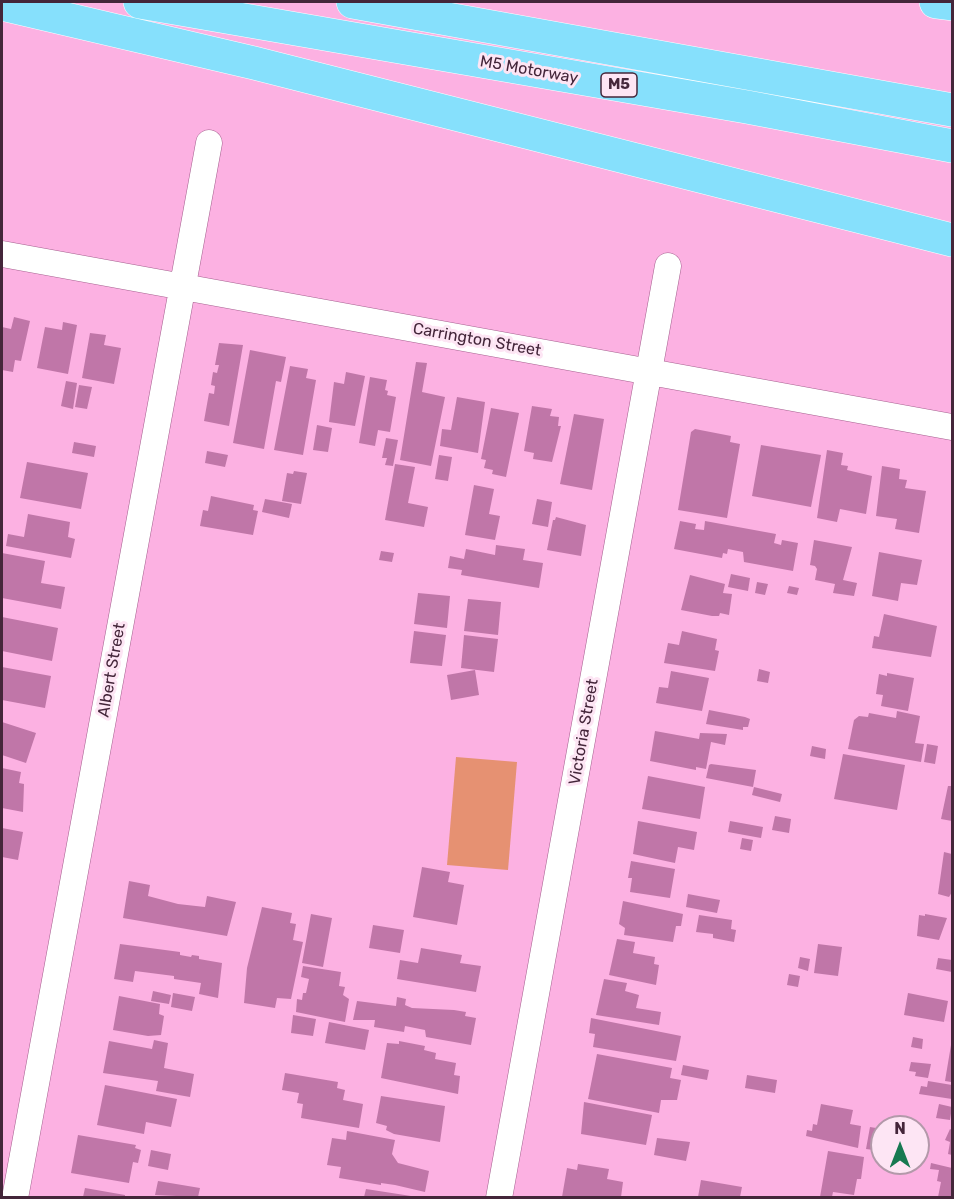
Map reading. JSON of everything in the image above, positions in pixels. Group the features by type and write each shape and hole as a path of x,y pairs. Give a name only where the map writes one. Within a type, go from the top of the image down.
{"highway":[{"name":"M5 Motorway","path":"140,2 747,107 952,146"},
{"name":"M5","path":"353,2 952,110"},
{"path":"936,2 952,4"},
{"path":"2,4 254,63 952,240"}],"street":[{"name":"Albert Street","path":"15,1197 209,143"},
{"name":"Carrington Street","path":"2,254 952,427"},
{"name":"Victoria Street","path":"499,1197 668,266"}],"shaded area":[{"path":"456,757 517,762 508,870 447,865"}],"building":[{"path":"14,317 30,321 21,361 15,360 13,372 2,370 2,327 11,329"},
{"path":"63,322 77,325 68,374 37,368 45,327 62,330"},
{"path":"90,333 106,335 104,345 121,348 114,384 82,378"},
{"path":"219,343 243,345 229,426 204,421 209,393 214,394 215,386 211,385 213,372 217,373 219,365 215,365"},
{"path":"250,350 286,357 281,382 276,381 264,449 233,443"},
{"path":"416,362 427,363 422,392 445,397 431,466 400,460"},
{"path":"290,366 308,369 306,378 316,380 303,455 274,450"},
{"path":"346,372 365,376 355,426 329,422 334,382 344,384"},
{"path":"370,377 387,380 385,390 388,391 387,395 396,397 390,432 378,430 375,446 359,443"},
{"path":"66,381 77,383 73,409 61,406"},
{"path":"79,385 92,387 87,409 75,407"},
{"path":"457,397 485,402 478,453 440,446 442,429 451,430"},
{"path":"532,406 552,409 550,416 559,417 558,426 561,426 552,462 533,459 534,453 524,451"},
{"path":"491,408 519,413 506,477 492,474 493,470 484,468 486,460 481,459"},
{"path":"574,414 604,419 592,490 560,484"},
{"path":"317,425 332,428 328,452 313,450"},
{"path":"695,429 731,436 730,442 740,444 727,518 678,510 691,432"},
{"path":"386,438 398,440 393,466 385,465 387,458 382,458"},
{"path":"74,442 96,446 94,457 72,453"},
{"path":"761,445 821,455 811,507 752,496"},
{"path":"827,450 843,453 841,465 848,466 847,470 872,476 866,514 840,509 837,522 817,518"},
{"path":"207,451 228,455 225,467 205,463"},
{"path":"439,455 452,457 448,481 435,479"},
{"path":"27,462 88,473 81,509 20,498"},
{"path":"395,464 415,467 408,503 428,507 424,527 385,520"},
{"path":"882,466 900,469 899,479 907,480 905,488 926,491 919,533 895,529 897,519 876,516"},
{"path":"294,471 307,473 301,504 282,501 287,473 293,474"},
{"path":"474,485 494,489 489,514 500,516 495,540 465,535"},
{"path":"211,496 254,505 253,510 258,511 253,535 200,526 203,510 208,511"},
{"path":"265,499 292,504 289,518 262,512"},
{"path":"537,499 552,502 548,527 532,524"},
{"path":"28,514 70,522 68,537 75,539 71,558 6,546 8,534 24,537"},
{"path":"556,517 586,525 581,556 547,550 553,520"},
{"path":"680,521 696,524 695,529 704,530 705,521 776,534 774,543 781,545 782,540 798,543 793,571 744,562 743,552 728,549 727,554 723,553 722,558 674,549"},
{"path":"814,540 852,547 843,580 857,583 854,596 833,593 835,584 815,580 817,569 810,565"},
{"path":"496,545 525,549 523,560 543,563 539,588 461,575 462,570 448,568 450,556 464,559 466,549 495,555"},
{"path":"381,551 394,553 392,562 379,560"},
{"path":"879,552 922,560 917,585 901,583 898,601 872,596"},
{"path":"2,553 45,561 41,583 65,587 61,609 2,598"},
{"path":"731,574 750,578 748,591 728,587"},
{"path":"690,575 725,584 723,593 732,594 729,615 720,613 719,616 712,616 681,610"},
{"path":"757,582 768,584 765,595 755,593"},
{"path":"789,586 799,588 797,595 787,593"},
{"path":"418,593 450,596 447,628 414,624"},
{"path":"468,599 501,602 498,635 464,631"},
{"path":"884,614 937,626 931,657 872,648 874,636 879,637"},
{"path":"2,617 58,628 52,661 2,651"},
{"path":"414,631 446,635 442,666 410,663"},
{"path":"682,631 717,639 715,650 719,651 715,671 664,663 668,643 679,645"},
{"path":"464,635 498,639 494,672 461,668"},
{"path":"2,667 51,676 45,708 2,700"},
{"path":"759,669 770,672 768,683 757,681"},
{"path":"475,670 479,695 451,700 447,675"},
{"path":"671,671 709,678 702,711 656,703 659,687 668,688"},
{"path":"887,673 914,678 908,711 881,706 883,695 876,694 879,674 887,676"},
{"path":"709,710 750,719 748,727 743,727 743,730 706,724"},
{"path":"897,711 920,716 915,743 924,744 921,762 848,749 854,720 859,716 868,717 869,713 896,718"},
{"path":"2,722 36,733 26,763 2,755"},
{"path":"655,731 699,739 700,733 727,734 725,745 711,742 706,769 696,767 696,770 650,761"},
{"path":"927,744 938,746 935,764 924,762"},
{"path":"812,746 826,749 825,759 810,756"},
{"path":"843,754 905,765 897,810 834,799"},
{"path":"711,764 756,770 753,787 706,778"},
{"path":"2,768 21,772 19,783 24,784 23,812 2,808"},
{"path":"648,776 705,787 700,819 642,809"},
{"path":"948,786 952,786 952,821 941,819"},
{"path":"754,787 782,794 780,802 752,795"},
{"path":"775,816 791,819 789,833 772,830"},
{"path":"638,821 697,832 694,850 678,847 675,863 633,854"},
{"path":"730,821 763,827 761,838 728,832"},
{"path":"2,828 23,832 18,860 2,857"},
{"path":"742,838 753,840 751,851 740,849"},
{"path":"944,852 952,854 952,892 949,897 938,894"},
{"path":"631,861 675,869 670,898 630,892 632,878 628,878"},
{"path":"422,867 450,872 448,882 464,885 457,925 413,917"},
{"path":"129,881 150,885 148,896 178,904 205,907 207,896 236,902 227,936 123,918"},
{"path":"688,894 720,900 717,913 686,907"},
{"path":"623,901 683,914 681,926 676,926 673,942 624,935 625,928 619,924"},
{"path":"262,907 292,913 290,923 296,924 293,940 303,942 291,999 277,998 275,1008 244,1003 247,968"},
{"path":"311,914 332,918 323,967 302,963"},
{"path":"925,914 947,918 939,940 917,936 919,915 925,916"},
{"path":"699,915 732,920 731,929 736,930 734,942 713,938 713,934 696,932"},
{"path":"373,925 404,930 400,953 369,948"},
{"path":"617,939 635,942 633,953 655,957 654,964 659,965 656,985 609,975"},
{"path":"120,944 180,952 180,955 199,956 199,959 222,963 218,998 199,994 201,983 174,979 174,976 135,971 133,982 114,979"},
{"path":"818,944 842,947 838,976 814,973"},
{"path":"421,948 462,955 460,963 481,966 476,992 397,979 400,960 418,963"},
{"path":"800,957 810,959 808,971 798,968"},
{"path":"938,958 952,960 952,972 936,969"},
{"path":"303,966 341,972 339,986 345,987 343,995 349,999 345,1022 296,1012 297,999 302,1000 309,979 301,977"},
{"path":"789,974 800,976 798,987 787,985"},
{"path":"604,979 627,983 625,991 639,995 636,1008 661,1012 659,1025 596,1015"},
{"path":"153,991 171,995 169,1004 151,1001"},
{"path":"173,993 195,997 192,1011 171,1007"},
{"path":"908,993 948,1001 944,1022 904,1015"},
{"path":"119,996 160,1004 159,1014 164,1016 161,1035 148,1036 113,1030"},
{"path":"397,997 406,999 405,1005 412,1008 454,1010 466,1012 465,1016 476,1018 471,1045 426,1037 425,1030 405,1026 404,1032 374,1027 375,1020 353,1020 357,1001 396,1006"},
{"path":"293,1015 316,1019 313,1036 291,1033"},
{"path":"591,1018 681,1036 676,1061 593,1047 595,1034 589,1033"},
{"path":"329,1022 369,1030 365,1050 325,1043"},
{"path":"913,1037 923,1039 922,1049 911,1047"},
{"path":"154,1040 168,1043 164,1068 194,1074 190,1097 156,1091 158,1081 103,1073 109,1041 152,1049"},
{"path":"399,1041 425,1046 424,1050 436,1053 435,1059 456,1063 454,1075 460,1076 458,1094 381,1078 387,1043 399,1044"},
{"path":"951,1045 952,1080 951,1082 945,1081"},
{"path":"597,1054 672,1068 670,1078 681,1080 677,1100 661,1100 659,1113 588,1099"},
{"path":"911,1062 931,1064 928,1078 915,1076 916,1072 909,1071"},
{"path":"683,1065 709,1070 707,1080 681,1075"},
{"path":"285,1073 338,1082 337,1088 345,1090 343,1100 363,1104 359,1128 301,1118 303,1104 297,1103 299,1093 282,1090"},
{"path":"747,1075 777,1080 775,1093 745,1088"},
{"path":"928,1081 952,1085 952,1099 919,1094 921,1086 927,1087"},
{"path":"105,1085 177,1099 171,1127 146,1122 144,1134 97,1125"},
{"path":"381,1096 445,1106 440,1142 394,1134 386,1130 387,1126 376,1123"},
{"path":"584,1102 652,1115 646,1145 581,1134"},
{"path":"821,1104 853,1110 850,1124 861,1126 858,1148 806,1136 807,1130 812,1131 813,1124 817,1125"},
{"path":"939,1104 952,1107 950,1120 936,1118"},
{"path":"870,1127 870,1150 866,1149"},
{"path":"950,1129 952,1130 952,1155 948,1154 950,1142 945,1140"},
{"path":"347,1131 395,1140 392,1154 398,1163 429,1171 425,1192 395,1185 339,1178 341,1167 327,1165 332,1138 346,1140"},
{"path":"78,1135 136,1145 135,1148 141,1150 138,1163 133,1162 129,1183 71,1173"},
{"path":"657,1138 690,1142 686,1161 654,1155"},
{"path":"151,1150 171,1154 168,1170 148,1166"},
{"path":"828,1151 864,1157 861,1179 857,1179 854,1195 833,1192 832,1197 820,1197"},
{"path":"931,1163 952,1168 952,1197 938,1197 941,1182 937,1181 939,1170 930,1169"},
{"path":"578,1164 609,1169 607,1179 623,1182 621,1197 562,1197 567,1168 577,1170"},
{"path":"701,1180 742,1187 740,1197 698,1197"},
{"path":"158,1181 200,1188 198,1197 155,1195"},
{"path":"85,1188 125,1195 125,1197 83,1197"},
{"path":"366,1189 411,1196 411,1197 364,1197"}]}
